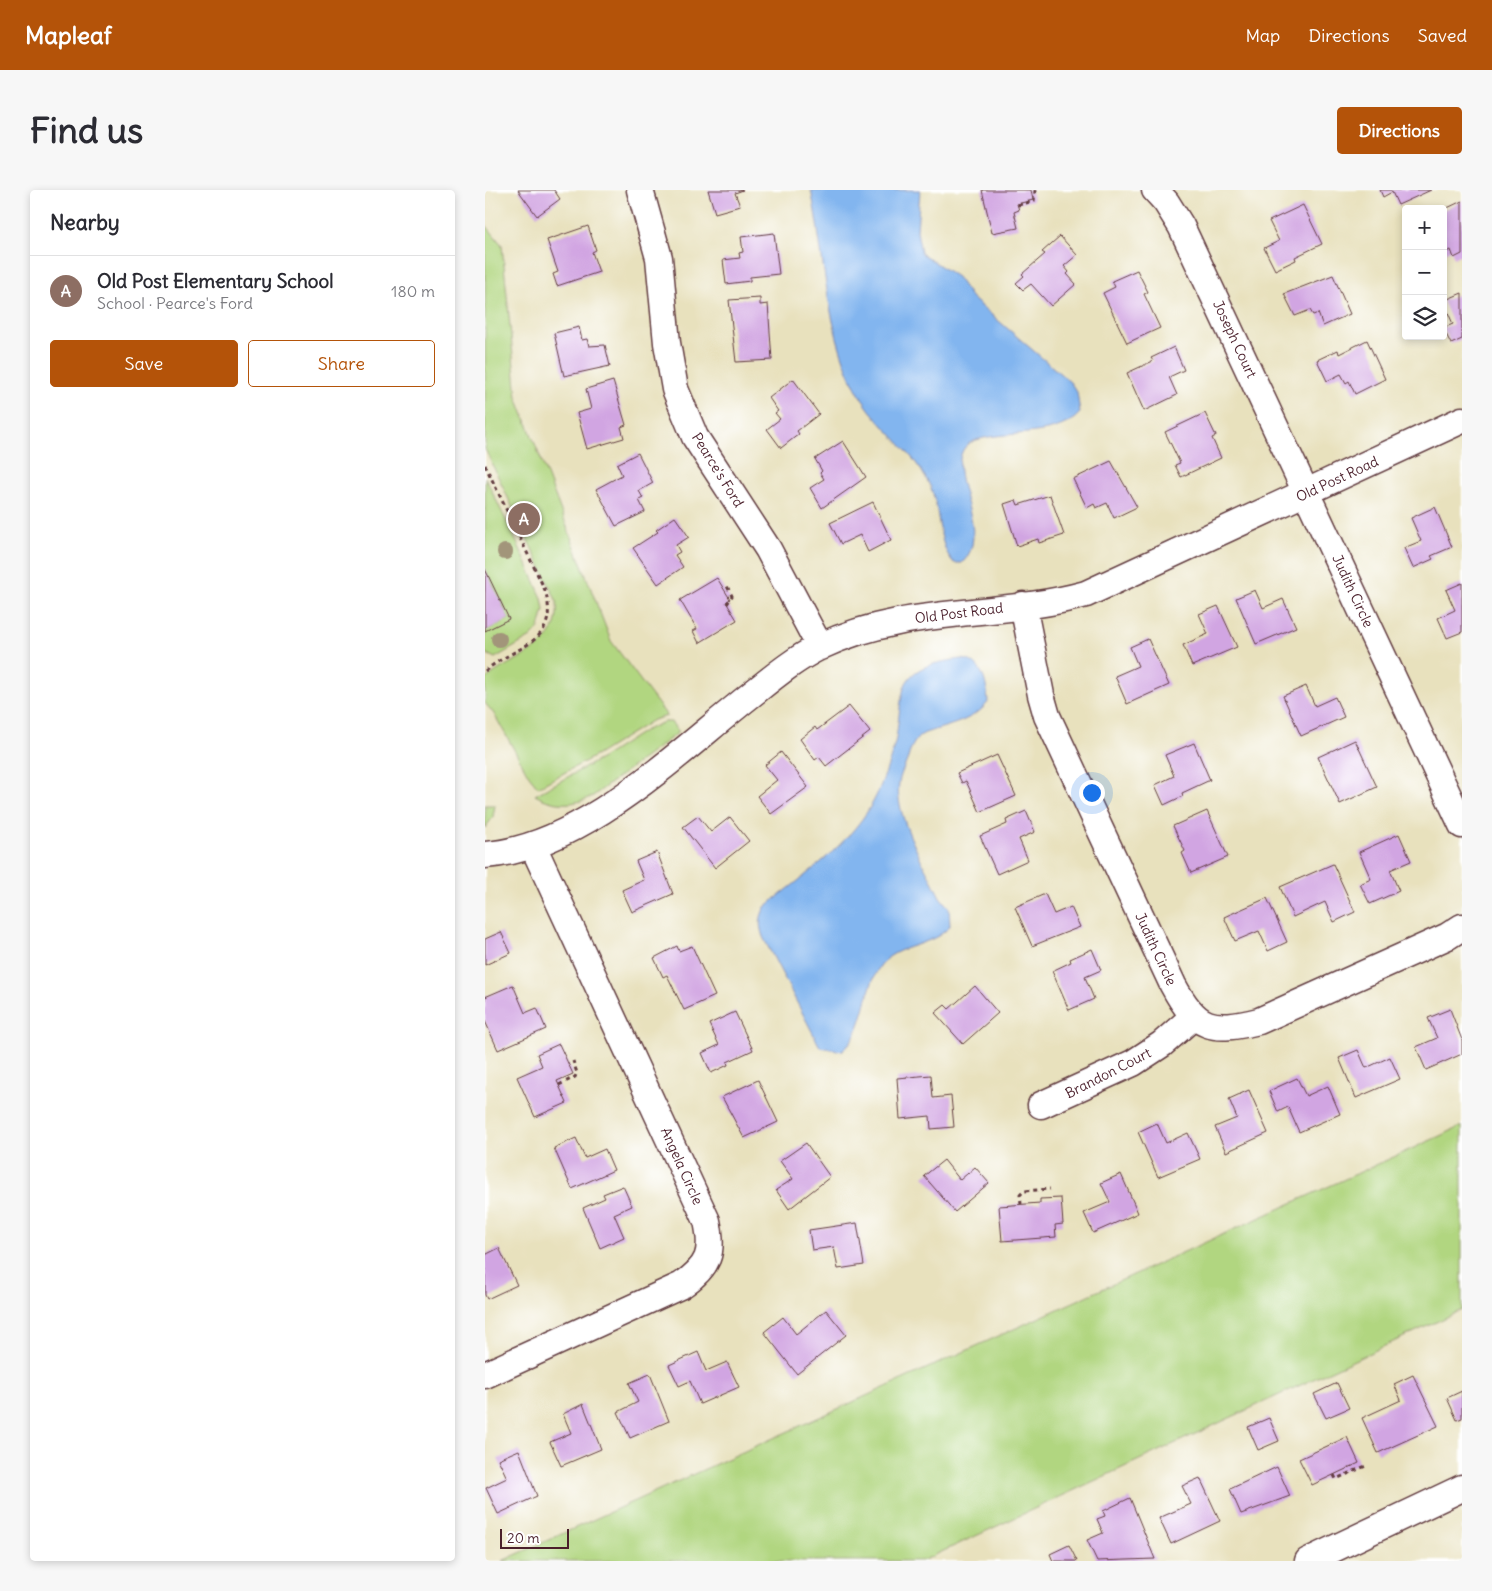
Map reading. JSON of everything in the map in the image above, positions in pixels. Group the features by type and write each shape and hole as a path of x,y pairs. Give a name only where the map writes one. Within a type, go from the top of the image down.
{"street":[{"name":"Pearce's Ford","path":"641,190 659,258 667,343 675,389 695,437 768,549 821,647"},
{"name":"Joseph Court","path":"1155,190 1166,202 1181,226 1308,493"},
{"name":"Old Post Road","path":"485,855 502,854 533,846 606,807 789,664 821,647 862,631 910,618 1053,603 1086,594 1308,493 1462,420"},
{"name":"Judith Circle","path":"1308,493 1462,825"},
{"name":"Judith Circle","path":"1023,605 1047,716 1173,986 1194,1016 1205,1024 1217,1028 1235,1027 1259,1022 1448,936 1462,927"},
{"name":"Angela Circle","path":"485,1375 682,1285 698,1274 709,1257 711,1240 707,1221 533,846"},
{"name":"Brandon Court","path":"1041,1106 1133,1064 1162,1044 1194,1016"},
{"path":"1308,1561 1462,1488"}],"path":[{"path":"1017,205 1034,201 1035,190"},
{"path":"485,465 545,590 550,605 549,617 539,638 485,671"},
{"path":"727,586 732,596 727,604"},
{"path":"559,1085 575,1077 577,1073 573,1062"},
{"path":"1021,1204 1020,1195 1024,1191 1050,1190"},
{"path":"1334,1475 1336,1479 1368,1465"}],"green space":[{"path":"485,224 502,245 517,397 611,641 667,716 653,720 597,755 538,787 529,776 494,714 485,703 485,680 496,671 544,642 552,632 556,619 557,602 485,449"},
{"path":"485,477 542,598 544,610 539,628 531,637 495,658 485,653 485,631 509,619 485,569"},
{"path":"664,722 671,722 679,732 593,796 578,802 556,803 535,795 604,757 644,731"},
{"path":"485,805 495,805 493,817 485,828"},
{"path":"1462,1126 1462,1310 922,1561 502,1561"}],"water":[{"path":"811,190 920,190 917,231 921,253 957,277 972,298 1070,382 1077,392 1080,413 1068,423 1052,429 1035,432 983,438 971,443 963,450 960,462 960,475 972,522 973,537 970,551 962,563 954,563 948,555 941,535 932,492 921,470 870,410 850,376 841,351 828,298"},
{"path":"960,659 974,663 982,673 985,680 988,702 969,718 920,736 911,750 899,783 901,810 906,825 940,897 949,908 950,926 934,938 895,953 887,959 880,966 875,976 860,1023 850,1043 842,1051 820,1047 763,937 760,925 762,915 765,907 809,873 837,848 862,820 872,804 882,782 895,743 901,701 908,680 918,670 925,667"}],"building":[{"path":"518,190 554,190 560,199 537,216"},
{"path":"708,190 743,190 735,193 740,206 715,213"},
{"path":"982,190 1031,190 1033,200 1017,204 1019,210 1014,212 1018,228 992,233"},
{"path":"1380,190 1431,190 1398,205 1392,192 1383,197"},
{"path":"1462,201 1462,254 1454,258 1451,250 1447,252 1447,208"},
{"path":"1303,205 1322,244 1295,257 1296,260 1275,270 1264,248 1279,241 1269,221"},
{"path":"588,226 596,250 592,252 599,272 557,286 553,274 558,272 547,240"},
{"path":"774,233 779,274 750,277 750,281 726,284 723,260 740,258 739,253 743,252 741,237"},
{"path":"1060,236 1077,255 1064,266 1069,272 1067,274 1076,284 1051,306 1031,284 1023,290 1016,283 1024,276 1022,274 1045,254 1042,252"},
{"path":"1137,270 1148,292 1144,294 1160,328 1127,343 1103,293 1115,287 1112,281"},
{"path":"1333,275 1350,314 1323,326 1318,313 1313,315 1310,310 1295,316 1284,294"},
{"path":"1462,293 1462,339 1451,344 1447,336 1447,326 1453,324 1447,310 1447,299"},
{"path":"760,298 760,305 768,304 772,360 736,362 729,300"},
{"path":"579,327 582,340 587,339 589,346 605,345 610,366 564,376 554,333"},
{"path":"1367,340 1385,379 1355,394 1349,381 1346,383 1341,374 1327,381 1317,360 1338,350 1339,354"},
{"path":"1174,347 1184,370 1169,377 1177,395 1144,411 1127,373 1153,361 1151,358"},
{"path":"793,379 819,414 797,431 799,434 781,448 767,429 780,419 775,413 778,411 769,398"},
{"path":"613,381 626,425 621,427 624,438 587,449 577,413 591,409 586,389"},
{"path":"1205,413 1216,436 1212,438 1221,458 1181,477 1175,465 1180,463 1165,432"},
{"path":"843,441 866,477 822,508 810,488 824,479 815,459"},
{"path":"638,453 653,483 639,491 643,498 639,500 645,512 616,526 596,489 622,475 617,464"},
{"path":"1111,461 1137,507 1114,518 1107,503 1096,508 1094,504 1087,508 1073,479"},
{"path":"1050,495 1064,535 1039,543 1038,539 1017,546 1004,504 1016,500 1018,505"},
{"path":"873,502 891,540 868,552 860,535 841,544 830,523"},
{"path":"1435,507 1452,547 1431,556 1433,559 1413,568 1404,548 1421,541 1411,518"},
{"path":"675,517 689,537 676,545 680,552 675,555 683,567 658,584 633,548 658,532 656,530"},
{"path":"485,569 509,619 485,631"},
{"path":"717,578 730,599 726,602 737,620 699,643 693,631 697,629 680,600"},
{"path":"1462,583 1462,632 1447,638 1438,618 1455,610 1446,590"},
{"path":"1255,590 1263,608 1283,599 1296,627 1256,644 1236,598"},
{"path":"1218,606 1237,647 1192,666 1183,645 1208,634 1199,614"},
{"path":"1148,639 1169,685 1127,704 1115,676 1138,666 1130,647"},
{"path":"1306,686 1315,706 1335,697 1344,717 1301,736 1283,696"},
{"path":"849,706 870,732 826,766 819,757 815,760 800,739 815,727 817,730"},
{"path":"1355,740 1377,787 1340,804 1318,757"},
{"path":"1194,743 1210,780 1182,793 1183,796 1164,805 1155,785 1174,776 1165,755"},
{"path":"781,752 808,787 771,814 757,796 777,780 765,765"},
{"path":"997,755 1016,796 980,812 966,781 962,783 957,773"},
{"path":"1026,811 1035,832 1019,839 1028,860 997,874 980,836 1007,824 1006,820"},
{"path":"1207,811 1228,857 1191,873 1182,853 1185,851 1173,826"},
{"path":"698,816 711,832 730,817 749,841 715,868 683,827"},
{"path":"1399,834 1411,861 1390,870 1399,891 1370,904 1360,884 1371,879 1359,852"},
{"path":"657,852 673,894 632,912 622,890 644,880 636,861"},
{"path":"1333,864 1355,912 1334,922 1325,902 1293,917 1280,887"},
{"path":"1045,894 1054,914 1071,907 1080,927 1032,946 1015,907"},
{"path":"1267,898 1287,942 1268,951 1259,931 1235,941 1224,917"},
{"path":"501,932 511,953 485,965 485,939"},
{"path":"677,946 679,951 692,946 715,996 684,1010 667,975 663,977 654,958"},
{"path":"1092,949 1101,970 1085,977 1094,999 1069,1010 1052,971 1071,962 1070,959"},
{"path":"513,985 525,1013 537,1008 546,1029 498,1050 485,1021 485,997"},
{"path":"975,986 998,1013 963,1044 935,1013 945,1005 949,1009"},
{"path":"1450,1009 1462,1040 1462,1054 1426,1070 1416,1047 1437,1038 1428,1018"},
{"path":"735,1012 753,1050 727,1062 728,1065 711,1073 702,1053 719,1045 709,1024"},
{"path":"559,1044 573,1074 557,1081 567,1103 535,1117 517,1077 542,1066 537,1054"},
{"path":"1358,1050 1366,1068 1390,1057 1400,1079 1356,1098 1339,1058"},
{"path":"931,1075 933,1098 951,1096 954,1127 931,1129 930,1116 900,1119 897,1078"},
{"path":"1297,1078 1306,1096 1328,1086 1340,1114 1299,1132 1288,1107 1278,1112 1269,1091"},
{"path":"758,1080 778,1122 744,1138 722,1097"},
{"path":"1249,1090 1268,1133 1226,1152 1215,1127 1237,1118 1229,1099"},
{"path":"1157,1123 1166,1143 1188,1133 1200,1159 1158,1177 1138,1132"},
{"path":"576,1138 585,1158 605,1149 614,1170 572,1189 554,1148"},
{"path":"806,1143 830,1177 789,1209 776,1190 793,1179 780,1161"},
{"path":"944,1160 960,1180 975,1167 989,1183 955,1212 924,1176"},
{"path":"1121,1174 1138,1213 1093,1233 1084,1213 1110,1202 1101,1183"},
{"path":"623,1186 632,1206 614,1214 624,1237 600,1248 583,1208 605,1198 603,1194"},
{"path":"1061,1198 1063,1224 1055,1225 1056,1237 1002,1241 999,1206 1040,1203 1040,1199"},
{"path":"857,1223 864,1265 838,1269 834,1247 812,1250 809,1230"},
{"path":"499,1248 517,1285 487,1299 485,1295 485,1255"},
{"path":"826,1310 846,1335 797,1374 764,1332 783,1317 796,1334"},
{"path":"698,1352 706,1371 727,1362 739,1387 700,1404 690,1381 679,1386 669,1365"},
{"path":"650,1374 669,1421 630,1438 618,1412 638,1402 629,1383"},
{"path":"1413,1375 1438,1426 1378,1453 1362,1418 1401,1400 1394,1384"},
{"path":"1337,1383 1349,1408 1326,1418 1314,1394"},
{"path":"1462,1391 1462,1418 1457,1420 1447,1398"},
{"path":"583,1404 601,1449 561,1466 550,1442 571,1433 563,1414"},
{"path":"1269,1418 1279,1441 1258,1450 1248,1427"},
{"path":"1347,1437 1359,1463 1312,1485 1299,1459"},
{"path":"519,1450 537,1496 498,1514 486,1488 507,1478 498,1459"},
{"path":"1277,1467 1290,1496 1241,1514 1230,1489"},
{"path":"1200,1478 1220,1521 1171,1544 1159,1518 1191,1504 1182,1486"},
{"path":"1130,1498 1155,1559 1097,1561 1087,1540 1103,1533 1097,1519 1105,1516 1103,1511"},
{"path":"1069,1545 1077,1561 1053,1561 1050,1554"}],"place":[{"name":"Old Post Elementary School","path":"524,519"}]}
